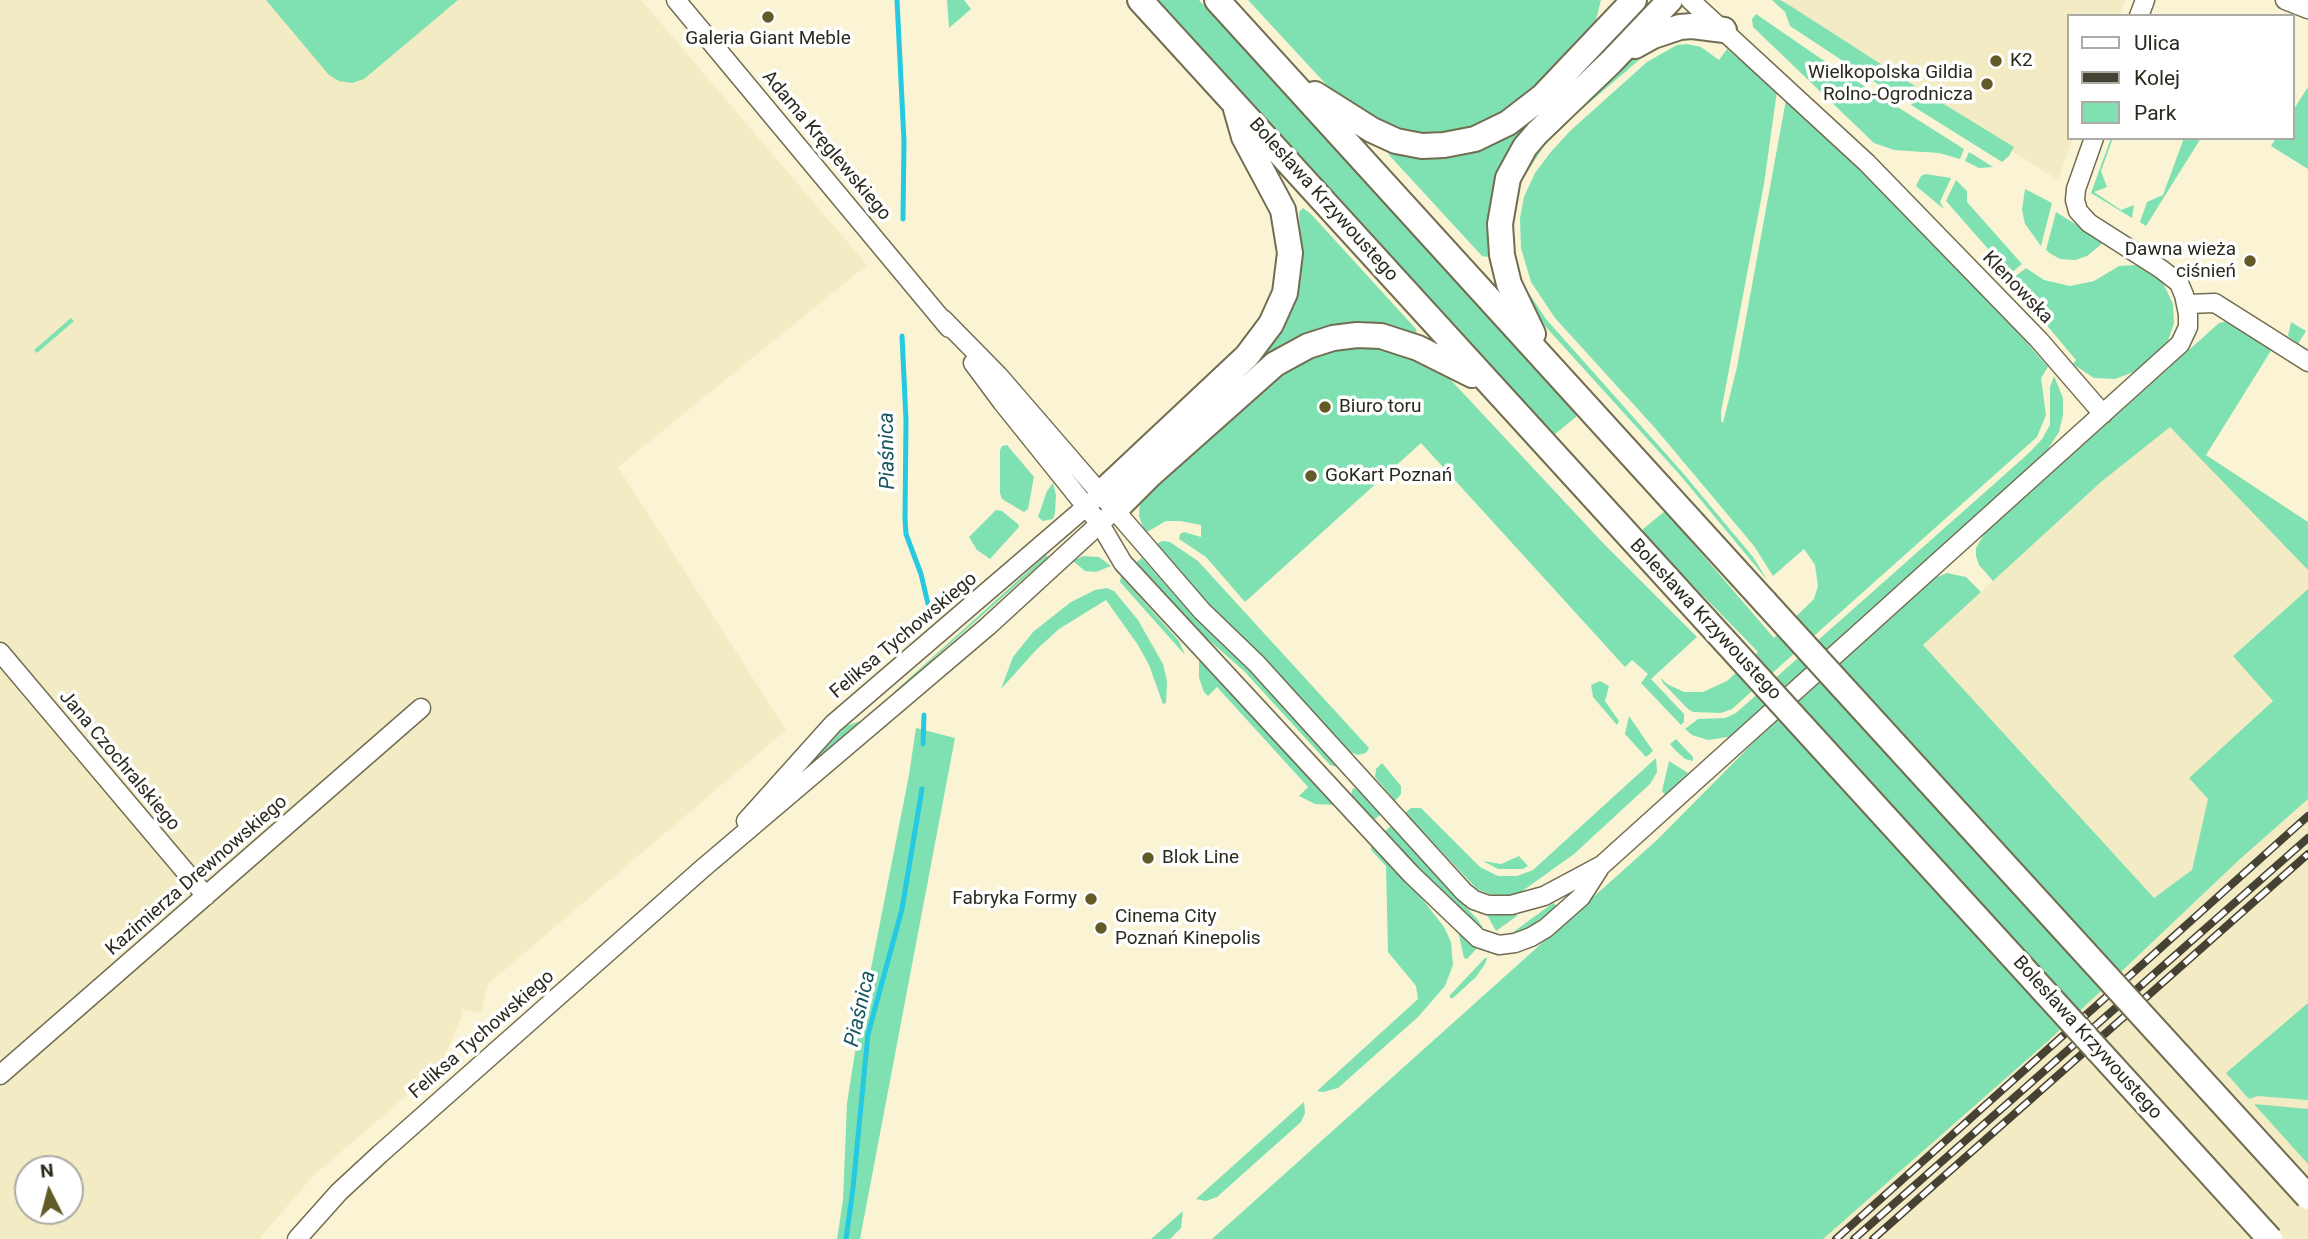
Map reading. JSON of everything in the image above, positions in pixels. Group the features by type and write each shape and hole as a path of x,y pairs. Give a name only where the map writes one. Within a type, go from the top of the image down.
{"main road":[{"name":"Bolesława Krzywoustego","path":"1140,0 2270,1239"},
{"path":"1217,0 2308,1197"},
{"path":"1604,34 1609,0"},
{"path":"1286,76 1371,130 1396,141 1422,146 1453,144 1487,135 1524,112 1604,34 1634,0"},
{"path":"1545,360 1504,268 1500,223 1505,191 1515,163 1531,140 1670,0"},
{"path":"1611,62 1642,42 1668,30 1692,26 1724,30"},
{"path":"1101,509 1247,356 1265,333 1285,293 1290,253 1283,210 1244,137 1234,102"},
{"path":"1101,509 1150,475 1275,364 1308,346 1332,338 1381,336 1418,348 1457,366 1498,395"}],"street":[{"name":"Adama Kręglewskiego","path":"676,0 943,319 1002,402 1101,509"},
{"name":"Klenowska","path":"1690,0 1867,163 2039,340 2103,414"},
{"path":"2285,0 2308,9"},
{"path":"1101,509 1257,664 1464,892 1474,900 1488,905 1511,905 1544,896 1602,865 2180,344 2188,327 2183,290 2174,278 2089,223 2076,205 2076,189 2093,140"},
{"path":"2187,304 2215,303 2308,362"},
{"name":"Adama Kręglewskiego","path":"943,319 998,375 1071,461 1101,509"},
{"path":"1101,509 1123,563 1355,813 1478,938 1493,945 1515,943 1531,937 1546,928 1581,897 1602,865"},
{"name":"Feliksa Tychowskiego","path":"702,869 833,724 1101,509"},
{"name":"Feliksa Tychowskiego","path":"297,1239 380,1154 702,869 987,628 1101,509"},
{"name":"Jana Czochralskiego","path":"0,652 206,896"},
{"path":"861,701 882,718"},
{"name":"Kazimierza Drewnowskiego","path":"2,1068 206,896 421,708"}],"shaded area":[{"path":"0,0 641,0 867,265 618,467 786,730 488,984 481,1014 462,1009 462,1016 443,1059 433,1073 313,1176 259,1239 0,1239"},
{"name":"Wielkopolska Gildia Rolno-Ogrodnicza","path":"1772,0 2125,0 2120,14 2066,14 2066,140 2072,140 2058,180"},
{"path":"2170,427 2308,570 2308,589 2233,655 2273,701 2189,778 2208,799 2192,870 2154,898 1923,645 2101,482"},
{"path":"2308,799 2308,1239 1823,1239 2047,1042 2239,860"}],"green space":[{"path":"266,0 458,0 364,79 352,83 339,81 329,75"},
{"path":"947,0 964,0 971,9 949,28"},
{"path":"1157,0 1199,0 1576,412 1576,417 1552,434"},
{"path":"1248,0 1601,0 1596,20 1589,32 1552,76 1488,125 1431,137 1389,130 1335,94"},
{"path":"1772,0 1780,0 1789,5 1915,86 1905,102 1790,26 1785,12"},
{"path":"1756,14 1964,149 1960,159 1939,153 1894,150 1874,143 1753,27 1752,19"},
{"path":"1632,24 1496,182 1489,216 1489,255 1482,256 1389,155 1388,150 1428,153 1564,85"},
{"path":"1687,31 1702,33 1714,39 1710,43 1697,38 1680,37 1669,39 1653,48 1575,115 1544,146 1517,193 1512,226 1514,252 1524,286 1546,319 1683,473 1753,557 1768,581 1680,475 1545,326 1518,285 1508,246 1508,212 1516,183 1543,140 1641,50 1668,35"},
{"path":"1677,45 1701,47 1719,60 1727,49 1777,91 1764,184 1721,412 1723,423 1737,367 1786,100 1863,173 2007,320 2048,367 2041,378 2046,415 2037,437 1732,709 1721,713 1693,712 1661,678 1684,692 1703,692 1727,681 1758,652 1644,535 1643,529 1665,511 1774,638 1814,599 1818,586 1815,565 1804,549 1773,576 1754,546 1655,428 1555,318 1531,282 1521,248 1520,218 1524,197 1535,173 1550,153 1570,131 1647,62"},
{"path":"2308,87 2308,169 2271,146 2275,140 2294,140 2294,109"},
{"path":"1921,90 2014,147 2009,156 2002,162 1911,105"},
{"path":"2112,140 2101,171 2107,187 2094,192 2121,210 2134,205 2132,218 2091,193"},
{"path":"2183,140 2200,140 2146,226 2140,222 2147,202 2163,195"},
{"path":"1969,152 1993,167 1979,168 1965,161"},
{"path":"1926,174 1951,178 1940,202 1944,209 1916,186 1921,176"},
{"path":"1956,180 1967,191 1967,202 2022,264 2010,274 2006,275 1989,250 1946,201"},
{"path":"2025,189 2052,203 2041,246 2025,224 2022,210"},
{"path":"1303,208 1416,329 1417,335 1335,329 1120,487 1297,291 1302,264 1299,212"},
{"path":"2056,212 2104,242 2087,256 2075,260 2060,259 2051,254 2046,250"},
{"path":"2136,265 2163,283 2173,304 2174,323 2168,341 2160,352 2139,370 2115,379 2094,378 2073,364 2076,360 2012,284 2013,278 2026,268 2044,280 2070,286 2094,281 2119,266"},
{"path":"71,318 74,321 37,353 34,350"},
{"path":"2228,321 2272,349 2206,455 2308,522 2308,570 2170,427 2101,482 1993,581 1979,565 1976,556 1976,548 1984,534 2219,323"},
{"path":"2291,322 2306,331 2298,344 2288,336"},
{"path":"1361,343 1433,365 1449,378 1603,543 1697,637 1651,679 1684,714 1684,722 1681,725 1641,683 1648,674 1632,660 1625,667 1421,443 1245,602 1206,557 1179,539 1184,532 1201,537 1201,525 1166,521 1145,533 1139,516 1140,498 1294,361"},
{"path":"2054,376 2063,398 2063,415 2059,432 2044,455 1737,732 1728,737 1708,740 1692,735 1685,729 1698,719 1725,718 1736,713 2029,453 2050,425 2050,387"},
{"path":"1007,445 1034,477 1028,509 1024,512 1002,499 1000,493 1000,450"},
{"path":"1053,483 1056,495 1055,513 1053,519 1043,521 1038,517 1047,491"},
{"path":"996,510 1002,511 1019,527 990,559 977,550 969,537"},
{"path":"1162,541 1170,542 1198,561 1369,748 1366,753 1358,755 1350,752 1155,545"},
{"path":"1046,555 1048,557 890,697 894,692"},
{"path":"1083,556 1099,557 1111,566 1096,572 1085,571 1073,561"},
{"path":"1142,558 1194,617 1253,673 1337,767 1330,765 1244,671 1187,621 1135,563"},
{"path":"1947,573 1966,577 1981,592 1923,645 2154,898 2192,870 2208,799 2189,778 2273,701 2233,656 2308,589 2308,799 2239,860 2047,1042 1823,1239 1212,1239 1658,839 1756,740 1935,578"},
{"path":"1121,576 1179,641 1185,655 1120,582"},
{"path":"1107,588 1114,591 1138,620 1163,664 1167,681 1166,703 1163,704 1149,665 1138,645 1106,600 1059,629 1001,689 1013,657 1033,632 1071,602 1095,590"},
{"path":"1199,653 1338,805 1315,804 1299,796 1308,787 1217,687 1208,696 1204,692 1199,678"},
{"path":"1600,681 1609,686 1605,701 1619,721 1617,725 1593,697 1591,685"},
{"path":"1629,716 1653,751 1646,757 1625,734"},
{"path":"860,721 797,779 795,778 846,726"},
{"path":"916,728 955,738 860,1239 837,1239 843,1200 847,1103"},
{"path":"1676,739 1693,757 1693,761 1685,759 1670,744"},
{"path":"1656,758 1657,772 1650,784 1574,854 1521,892 1510,896 1497,897 1477,889 1405,813 1411,808 1421,808 1480,867 1498,876 1517,876 1533,870"},
{"path":"1669,761 1688,773 1665,795 1662,791"},
{"path":"1382,763 1401,786 1401,794 1395,801 1375,777 1376,769"},
{"path":"1353,788 1358,789 1381,814 1374,820 1351,795"},
{"path":"1391,826 1478,920 1487,935 1472,928 1384,832"},
{"path":"1372,843 1394,863 1444,927 1451,942 1453,965 1445,986 1418,1017 1338,1088 1317,1091 1418,999 1416,986 1388,952 1386,866 1371,850"},
{"path":"1519,856 1528,866 1523,869 1498,869 1483,861 1501,864"},
{"path":"1553,903 1557,906 1523,933 1505,938"},
{"path":"1516,913 1517,916 1496,931 1487,915"},
{"path":"1458,931 1479,946 1467,959 1464,958"},
{"path":"1485,958 1485,964 1476,977 1450,998 1450,995"},
{"path":"2308,1003 2308,1100 2258,1096 2249,1099 2226,1073"},
{"path":"1304,1102 1305,1113 1301,1122 1217,1197 1206,1201 1196,1199"},
{"path":"2254,1104 2308,1109 2308,1164"},
{"path":"1183,1211 1181,1228 1170,1239 1151,1239"}],"waterway":[{"name":"Piaśnica","path":"897,0 904,141 903,219"},
{"name":"Piaśnica","path":"902,336 906,420 906,534 921,574 928,604"},
{"name":"Piaśnica","path":"923,744 924,715"},
{"name":"Piaśnica","path":"846,1239 868,1034 902,909 922,789"}],"railway":[{"path":"1836,1239 2308,816"},
{"path":"1854,1239 2308,838"},
{"path":"1873,1239 2308,854"}],"place":[{"name":"Galeria Giant Meble","path":"768,17"},
{"name":"K2","path":"1996,61"},
{"name":"Wielkopolska Gildia Rolno-Ogrodnicza","path":"1987,84"},
{"name":"Dawna wieża ciśnień","path":"2250,261"},
{"name":"Biuro toru","path":"1325,407"},
{"name":"GoKart Poznań","path":"1311,476"},
{"name":"Blok Line","path":"1148,858"},
{"name":"Fabryka Formy","path":"1091,899"},
{"name":"Cinema City Poznań Kinepolis","path":"1101,928"}]}
